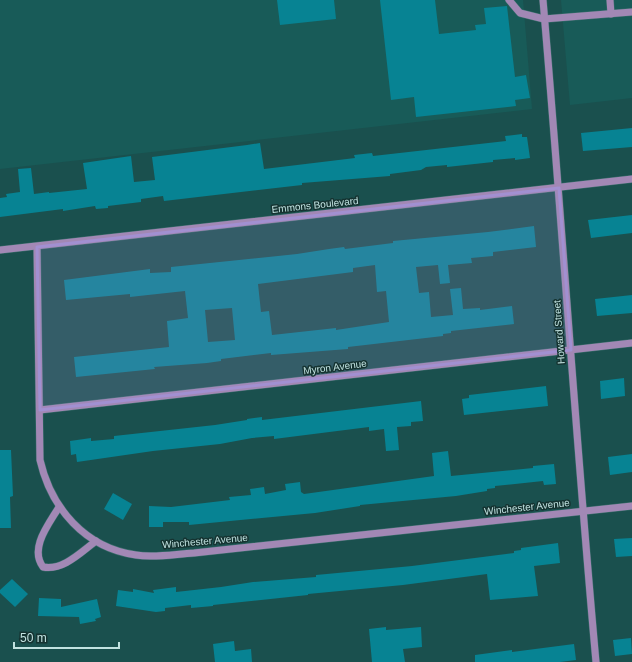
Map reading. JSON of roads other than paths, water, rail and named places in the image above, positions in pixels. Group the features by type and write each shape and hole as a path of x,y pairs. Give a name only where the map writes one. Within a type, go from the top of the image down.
{"street":[{"path":"509,0 520,13 544,19 632,12"},
{"name":"Howard Street","path":"543,0 559,188 582,512 596,662"},
{"path":"610,0 611,14"},
{"name":"Emmons Boulevard","path":"0,250 632,179"},
{"name":"Winchester Avenue","path":"37,247 40,460 44,477 59,507 79,529 96,541 118,551 148,556 202,552 632,506"},
{"name":"Myron Avenue","path":"40,410 632,343"},
{"path":"59,507 41,540 37,552 39,561 43,567 50,568 62,565 96,541"}]}
